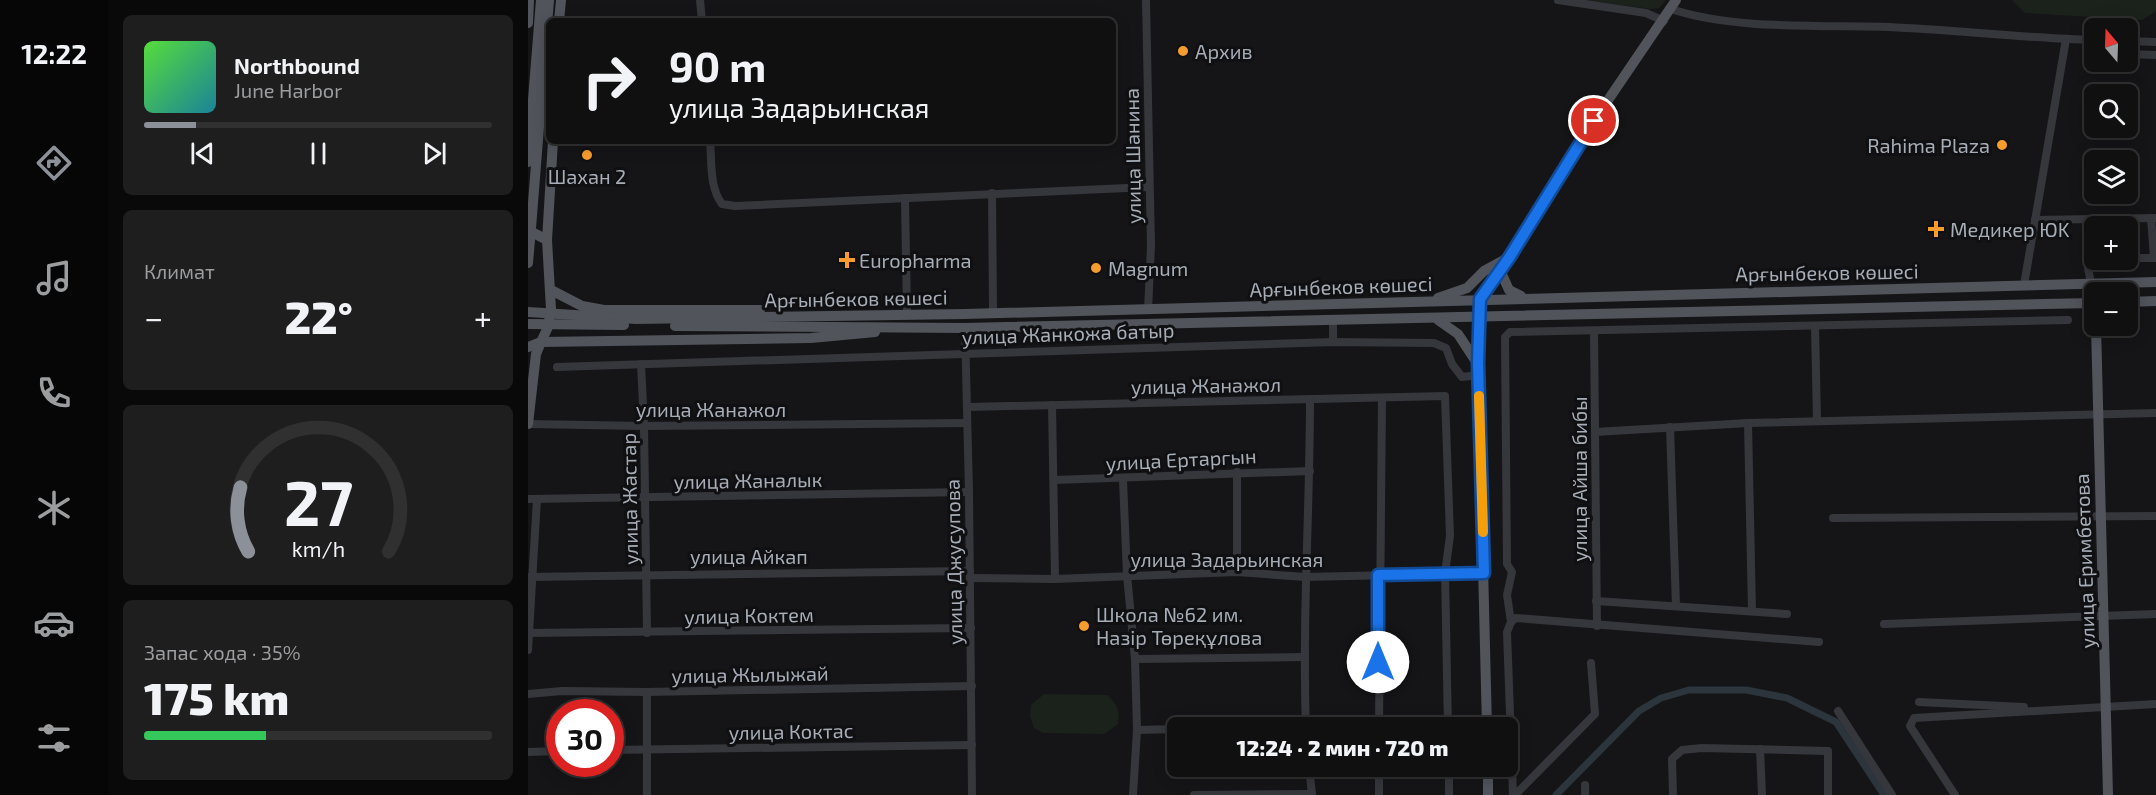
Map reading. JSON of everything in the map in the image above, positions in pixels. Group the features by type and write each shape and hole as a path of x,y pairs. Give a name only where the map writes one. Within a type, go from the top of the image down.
{"main road":[{"path":"528,23 529,0"},
{"path":"528,162 541,0"},
{"path":"547,18 549,0"},
{"path":"560,18 561,0"},
{"path":"1487,717 1478,375 1480,299 1509,258 1597,117 1674,5"},
{"path":"528,263 546,34"},
{"path":"528,424 536,354 548,327 552,309 547,240 553,144"},
{"path":"529,229 547,240"},
{"path":"1434,300 1445,294 1467,288 1484,271 1509,258"},
{"path":"1500,270 1509,290 1527,298"},
{"name":"Арғынбеков көшесі","path":"2138,282 2156,282"},
{"name":"Арғынбеков көшесі","path":"528,312 636,319 993,314 2084,283"},
{"path":"551,290 582,306 604,310 832,310 889,315"},
{"path":"2138,302 2156,301"},
{"name":"Арғынбеков көшесі","path":"528,324 964,328 2084,303"},
{"path":"1435,319 1458,334 1478,363"},
{"path":"528,347 541,342 811,338 862,335 892,328"},
{"name":"улица Еримбетова","path":"2096,336 2108,795"},
{"path":"1488,777 1488,795"}],"street":[{"path":"700,0 702,18"},
{"name":"улица Шанина","path":"1146,0 1151,246 1148,310"},
{"path":"1558,0 1646,13 1664,21"},
{"path":"1674,5 1685,14 1733,20 1916,28 2084,40"},
{"path":"2024,285 2066,39"},
{"path":"2138,41 2156,42"},
{"path":"2138,54 2156,55"},
{"path":"710,144 714,185 722,204 735,206 1149,187"},
{"path":"992,193 993,314"},
{"path":"905,198 907,315"},
{"path":"2035,220 2153,218 2155,258 2138,258"},
{"path":"1847,309 1847,325"},
{"path":"1514,795 1510,776 1507,632 1511,621 1507,595 1512,572 1507,564 1505,337 1510,332 2068,320"},
{"path":"1333,321 1333,342"},
{"path":"1815,326 1817,421"},
{"name":"улица Джусупова","path":"964,328 968,407 966,423 969,492 972,795"},
{"name":"улица Айша бибы","path":"1594,331 1597,626"},
{"name":"улица Жанкожа батыр","path":"557,367 964,352 1333,342 1434,344 1446,348 1452,364 1462,377 1478,375"},
{"name":"улица Жастар","path":"641,364 647,633"},
{"name":"улица Жанажол","path":"968,407 1445,396 1450,536 1445,573"},
{"path":"1379,717 1378,575 1382,398"},
{"path":"1306,717 1305,577 1310,471 1310,399"},
{"path":"1052,405 1054,579"},
{"path":"1595,432 1748,423 2156,413"},
{"name":"улица Жанажол","path":"528,424 644,426 966,423"},
{"path":"1748,423 1752,611"},
{"path":"1670,427 1676,606"},
{"name":"улица Ертаргын","path":"1054,480 1123,480 1237,472 1310,471"},
{"path":"1237,472 1237,572"},
{"path":"1123,480 1127,575 1136,659 1137,730 1132,795"},
{"name":"улица Жаналык","path":"533,499 969,492"},
{"path":"528,650 533,499"},
{"path":"1833,518 2156,516"},
{"name":"улица Задарьинская","path":"970,574 1054,579 1237,572 1305,577 1484,573"},
{"name":"улица Айкап","path":"530,577 646,573 970,574"},
{"path":"1445,573 1448,717"},
{"path":"1596,601 1787,614"},
{"path":"1884,624 2156,614"},
{"path":"1511,621 1524,618 1597,626 1819,642"},
{"name":"улица Коктем","path":"529,633 971,628"},
{"path":"1136,659 1305,657"},
{"path":"1514,795 1595,714 1592,663"},
{"name":"улица Жылыжай","path":"528,694 562,691 646,692 972,686"},
{"path":"646,692 647,795"},
{"path":"1919,702 1995,704 2048,709"},
{"path":"1955,795 1910,726 1914,718 2156,704"},
{"path":"1838,711 1892,795"},
{"path":"1137,730 1167,729"},
{"name":"улица Коктас","path":"624,750 972,745"},
{"path":"1761,749 1762,795"},
{"path":"1673,795 1672,759 1682,750 1761,749 1828,751 1828,795"},
{"path":"528,752 546,751"},
{"path":"1194,795 1312,794 1310,777"},
{"path":"1379,777 1379,795"},
{"path":"1449,777 1449,795"},
{"path":"1585,785 1586,795"}],"shaded area":[{"path":"1585,0 1666,0 1659,8 1651,9"},
{"path":"2012,0 2156,0 2156,11 2142,20 2025,13"},
{"path":"1044,694 1107,695 1117,708 1118,724 1104,734 1043,733 1034,728 1030,716 1031,705"}],"waterway":[{"path":"1556,795 1639,711 1661,698 1689,690 1746,690 1787,698 1836,722 1884,795"}],"slow traffic":[{"path":"1479,396 1483,532"}],"place":[{"name":"Архив","path":"1183,51"},
{"name":"Rahima Plaza","path":"2002,145"},
{"name":"Шахан 2","path":"587,155"},
{"name":"Медикер ЮK","path":"1936,229"},
{"name":"Europharma","path":"847,260"},
{"name":"Magnum","path":"1096,268"},
{"name":"Школа №62 им. Назір Төреқұлова","path":"1084,626"}],"route":[{"path":"1378,662 1378,575 1484,573 1478,363 1480,299 1509,258 1594,121"}]}
